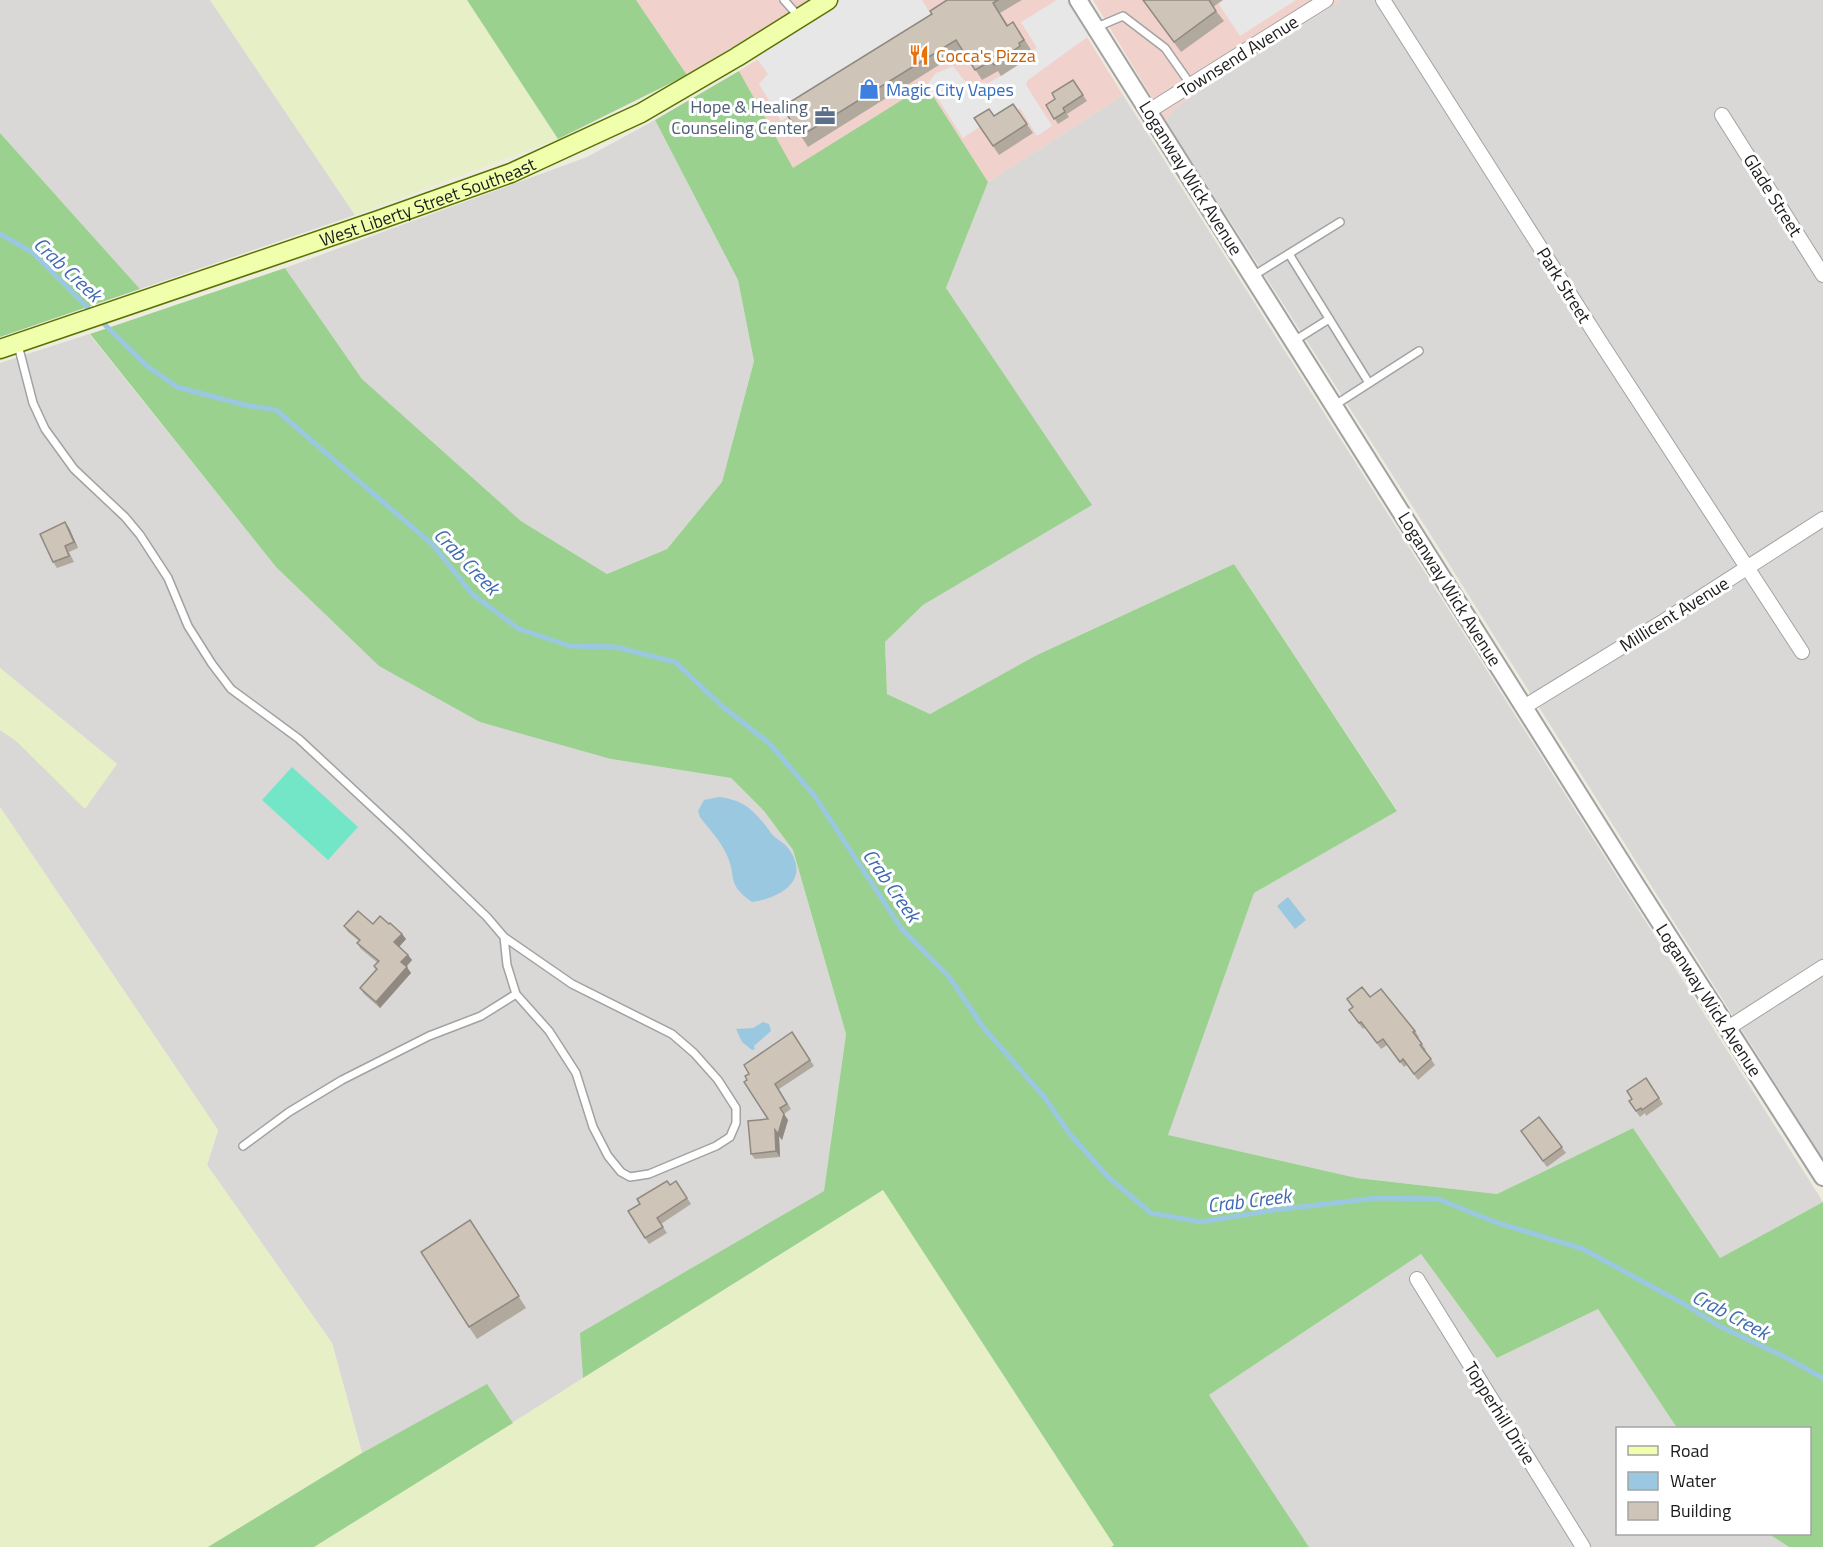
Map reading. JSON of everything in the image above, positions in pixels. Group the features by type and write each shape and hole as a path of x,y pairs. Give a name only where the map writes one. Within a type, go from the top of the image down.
{"main road":[{"name":"West Liberty Street Southeast","path":"0,349 510,173 641,113 828,0"}],"street":[{"name":"Loganway Wick Avenue","path":"1078,0 1823,1177"},
{"name":"Townsend Avenue","path":"1149,111 1326,0"},
{"name":"Park Street","path":"1383,0 1599,340 1802,652"},
{"name":"Glade Street","path":"1722,115 1823,275"},
{"name":"Millicent Avenue","path":"1524,707 1823,519"},
{"path":"1728,1028 1823,967"},
{"name":"Topperhill Drive","path":"1417,1279 1583,1547"}],"lane":[{"path":"784,0 800,18"},
{"path":"1095,27 1123,16 1165,48 1191,85"},
{"path":"1253,276 1340,222"},
{"path":"1289,254 1370,383"},
{"path":"1294,341 1329,319"},
{"path":"18,343 33,403 45,429 74,469 125,517 140,535 168,578 188,626 231,689 299,739 487,917 504,937 572,984 672,1034 694,1053 718,1080 736,1108 735,1128 730,1137 716,1146 649,1174 630,1176 621,1172 608,1156 593,1127 576,1074 549,1031 516,994 507,965 504,937"},
{"path":"1334,405 1419,351"},
{"path":"243,1146 290,1112 342,1080 429,1036 481,1016 516,994"}],"shaded area":[{"path":"0,0 210,0 355,215 140,289 0,133"},
{"path":"636,0 809,0 687,75"},
{"path":"828,0 922,0 937,24 781,121 759,84 768,74 750,49"},
{"path":"852,0 1064,0 1123,95 988,182 926,86 793,169 739,71"},
{"path":"1057,0 1078,0 1097,30 1028,80 1026,85 1052,126 1037,136 1020,108 998,122 994,117 963,138 928,83 936,73 953,66 971,89 981,82 988,83 1001,76 1037,48 1021,22"},
{"path":"1093,0 1341,0 1176,107 1166,121"},
{"path":"1223,0 1296,0 1240,36 1218,3"},
{"path":"1341,0 1823,0 1823,1159 1427,529 1166,121 1176,107"},
{"path":"1123,95 1823,1202 1720,1258 1633,1128 1497,1194 1357,1178 1167,1135 1254,893 1397,810 1234,564 1037,655 930,714 887,694 885,642 923,605 1091,505 946,288 988,182"},
{"path":"655,120 738,280 754,361 722,482 667,549 607,574 521,521 362,379 285,268 587,157"},
{"path":"89,334 276,567 379,666 611,759 731,778 764,811 793,850 846,1034 824,1191 581,1333 583,1378 513,1423 487,1385 362,1453 332,1343 207,1165 218,1130 0,807 0,730 15,740 117,764 0,668 0,363"},
{"path":"1421,1254 1497,1358 1598,1309 1676,1427 1616,1427 1616,1535 1771,1535 1789,1547 1309,1547 1209,1395"}],"green space":[{"path":"210,0 467,0 558,139 355,215"},
{"path":"467,0 636,0 687,75 558,139"},
{"path":"739,71 793,168 926,85 988,182 946,288 1092,505 923,605 885,642 887,694 930,714 1037,655 1234,564 1397,811 1254,893 1168,1135 1357,1178 1497,1194 1633,1128 1720,1258 1823,1202 1823,1547 1789,1547 1771,1535 1811,1535 1811,1427 1676,1427 1598,1309 1497,1358 1421,1254 1209,1395 1309,1547 1111,1547 1114,1545 883,1190 583,1378 580,1333 824,1191 846,1034 793,850 764,811 731,778 611,759 480,722 379,666 276,567 90,334 285,268 362,379 521,521 607,574 667,549 722,482 754,361 738,280 655,120"},
{"path":"0,133 140,289 0,337"},
{"path":"0,668 117,764 85,809 15,740 0,730"},
{"path":"292,767 358,827 328,860 262,800"},
{"path":"0,807 218,1130 207,1165 332,1343 362,1453 208,1547 0,1547"},
{"path":"883,1190 1114,1545 1111,1547 314,1547"},
{"path":"487,1384 513,1423 314,1547 208,1547 362,1453"}],"water":[{"path":"719,797 736,801 750,809 788,848 794,859 795,878 782,892 752,902 738,890 726,853 698,811 704,800"},
{"path":"1288,897 1306,920 1295,929 1277,906"},
{"path":"763,1022 769,1024 771,1031 752,1050 742,1042 736,1029 753,1028"}],"building":[{"path":"947,0 998,0 993,3 1007,26 1013,22 1024,40 1011,54 994,65 991,61 975,70 956,40 801,136 782,107 932,14 930,11"},
{"path":"1143,0 1209,0 1216,11 1174,42"},
{"path":"1073,80 1083,95 1063,108 1065,112 1054,119 1046,105 1055,99 1052,93"},
{"path":"1013,104 1027,124 993,146 974,118 989,109 994,116"},
{"path":"65,522 74,542 65,546 69,556 53,562 40,534"},
{"path":"358,911 373,924 380,916 390,923 402,934 394,942 408,955 401,962 407,967 376,1002 360,988 377,969 374,966 379,961 357,943 360,940 344,926"},
{"path":"1362,987 1370,997 1381,989 1415,1031 1413,1032 1422,1044 1420,1045 1431,1059 1414,1074 1403,1059 1400,1062 1383,1039 1377,1043 1349,1010 1353,1007 1347,999"},
{"path":"792,1032 810,1060 775,1084 787,1104 780,1108 784,1114 778,1134 775,1130 776,1151 751,1154 748,1121 768,1119 744,1082 747,1080 745,1076 749,1074 744,1065"},
{"path":"1646,1078 1659,1098 1642,1110 1641,1108 1636,1111 1629,1101 1632,1099 1627,1091"},
{"path":"1539,1117 1562,1147 1543,1161 1521,1131"},
{"path":"667,1181 670,1185 676,1181 687,1198 657,1218 663,1227 645,1238 628,1211 640,1204 637,1199"},
{"path":"470,1220 519,1296 469,1327 421,1252"}],"waterway":[{"name":"Crab Creek","path":"0,234 32,252 92,312"},
{"name":"Crab Creek","path":"99,319 147,366 177,387 245,405 276,410 433,545 472,594 519,629 570,646 616,647 675,662 722,706 769,743 814,795 901,928 950,978 983,1027 1045,1098 1069,1133 1108,1177 1151,1213 1201,1222 1275,1210 1377,1198 1438,1199 1495,1222 1583,1249 1684,1304 1719,1326 1823,1378"}],"place":[{"name":"Cocca's Pizza","path":"919,55"},
{"name":"Magic City Vapes","path":"869,89"},
{"name":"Hope & Healing Counseling Center","path":"825,116"}]}
